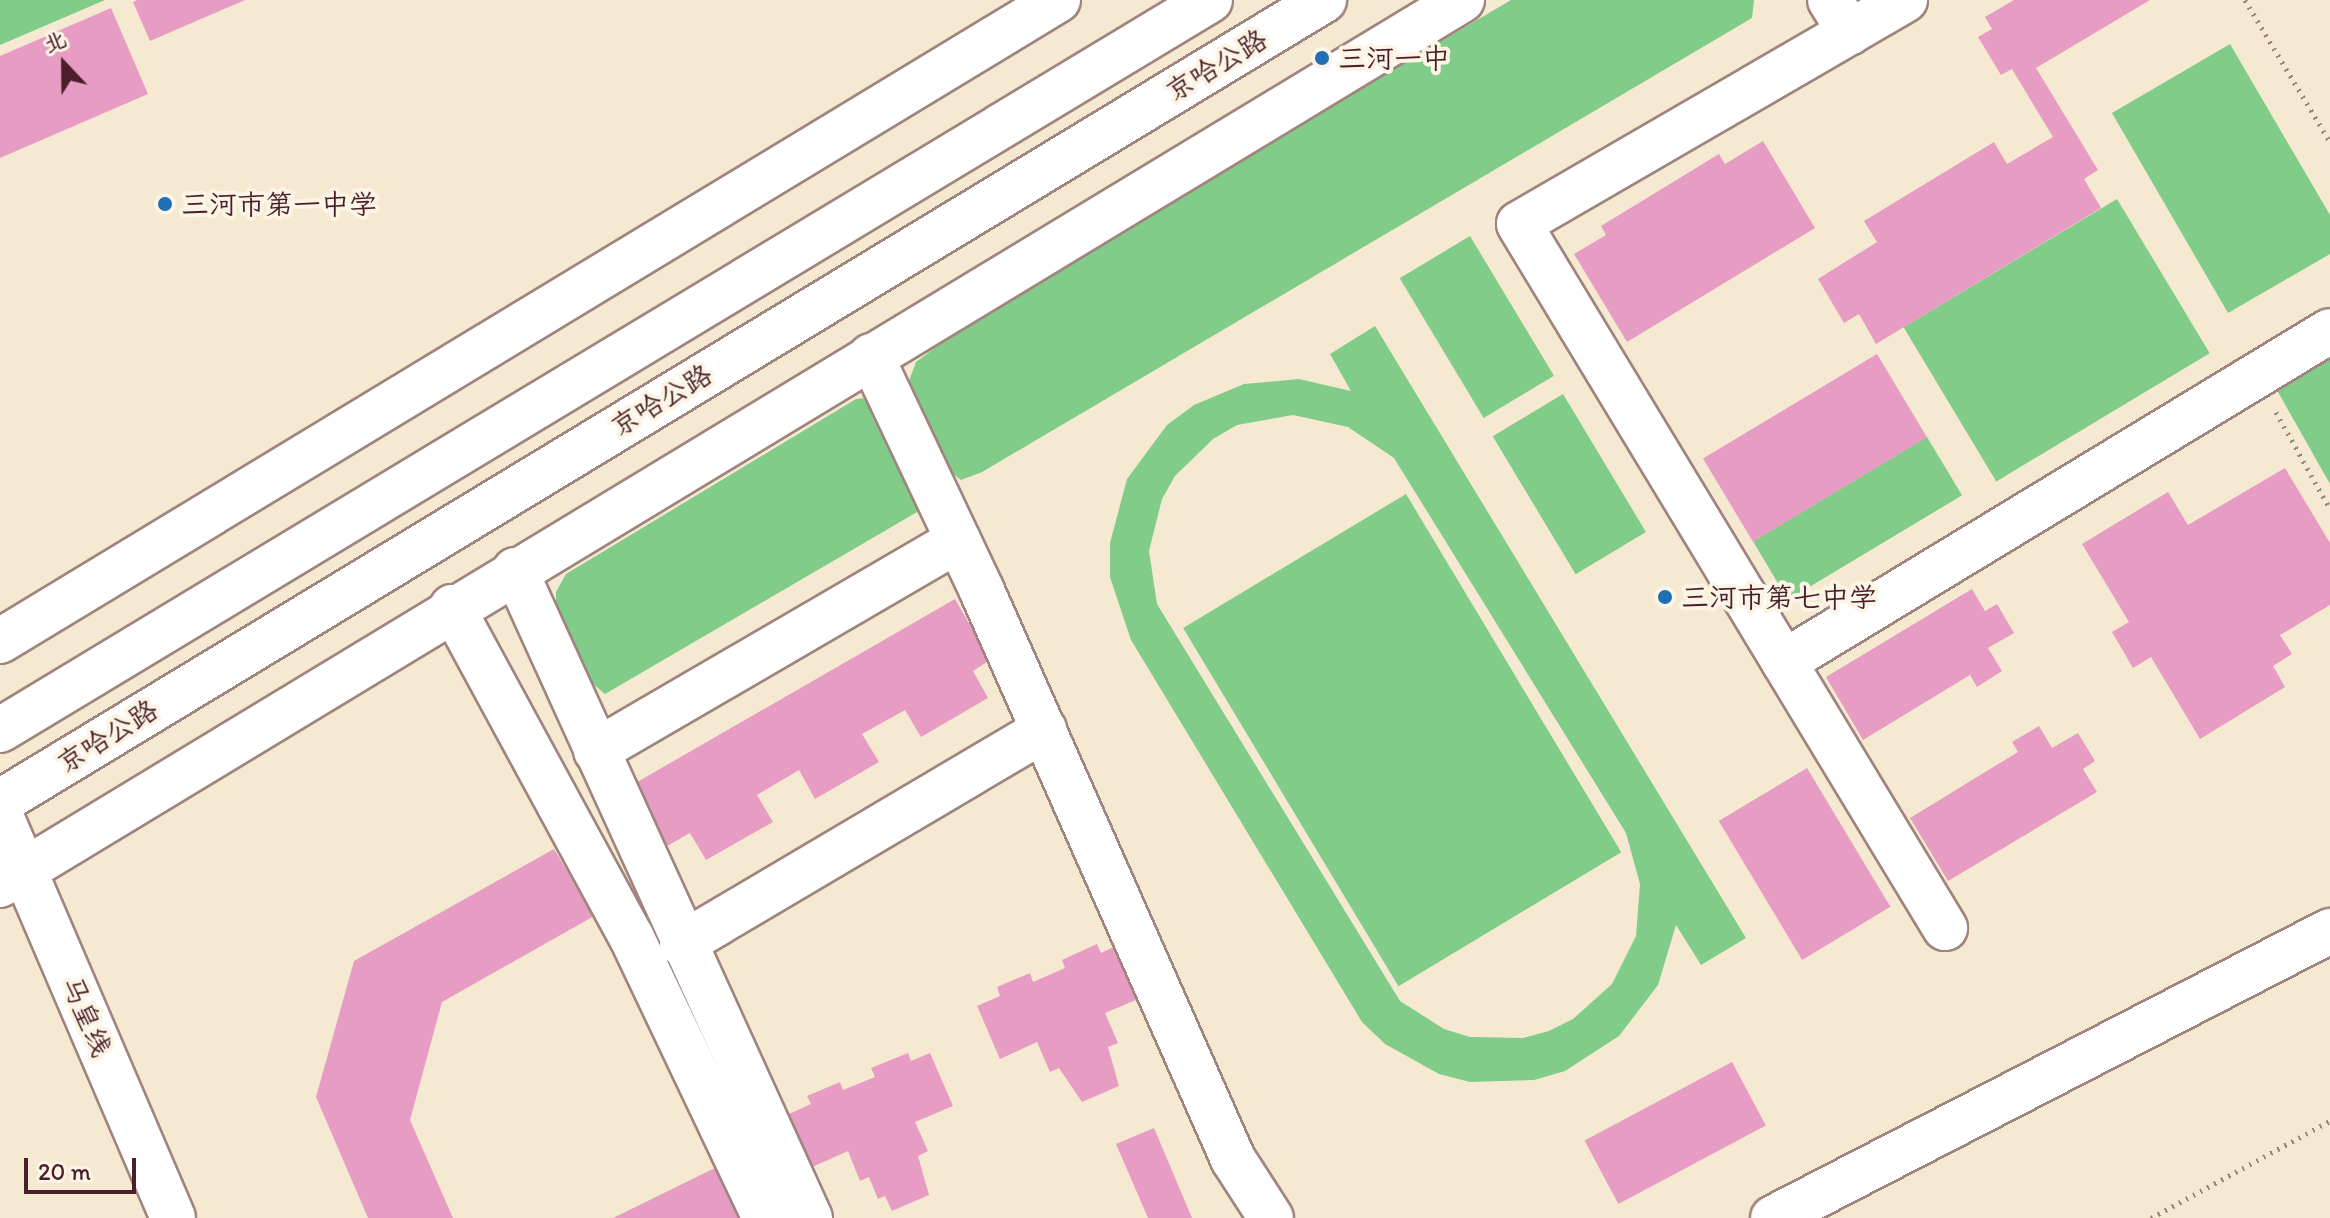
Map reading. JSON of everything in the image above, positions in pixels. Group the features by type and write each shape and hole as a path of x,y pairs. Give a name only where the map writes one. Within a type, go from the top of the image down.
{"main road":[{"path":"0,641 1058,0"},
{"path":"0,730 1210,0"},
{"name":"京哈公路","path":"0,802 1324,0"},
{"path":"12,878 452,607 1462,0"},
{"path":"1905,0 1840,16 1519,224 1945,928"},
{"path":"1784,662 2330,331"},
{"path":"871,356 1044,730 1233,1159 1271,1218"},
{"path":"596,751 958,540"},
{"path":"515,570 682,944 810,1218"},
{"path":"452,607 631,936 765,1218"},
{"path":"682,944 1044,730"},
{"name":"马皇线","path":"0,814 12,878 173,1218"},
{"path":"1773,1218 2330,931"}],"path":[{"path":"2245,0 2330,142"},
{"path":"2256,376 2330,509"},
{"path":"2151,1218 2330,1121"}],"green space":[{"path":"0,0 105,0 0,45"},
{"path":"1511,0 1754,0 1752,18 982,472 961,480 947,469 912,400 909,381 916,362 977,316"},
{"path":"2230,44 2330,215 2330,254 2228,313 2112,113"},
{"path":"2117,199 2210,353 1996,482 1904,327"},
{"path":"1470,236 1554,376 1484,418 1400,278"},
{"path":"1375,326 1746,938 1701,965 1676,925 1658,985 1619,1036 1565,1071 1534,1080 1470,1082 1439,1074 1385,1044 1362,1022 1131,640 1110,577 1110,543 1127,479 1167,425 1194,405 1244,384 1299,379 1351,391 1330,354","holes":["1293,415 1348,427 1394,458 1626,833 1640,884 1636,936 1612,984 1573,1019 1549,1031 1523,1038 1470,1037 1444,1029 1400,1001 1157,604 1149,551 1162,499 1175,476 1213,439 1237,425"]},
{"path":"2330,353 2330,484 2274,385"},
{"path":"1563,394 1646,532 1576,574 1493,436"},
{"path":"872,397 924,508 605,694 592,683 556,610 556,592 566,574 856,399"},
{"path":"1927,437 1962,495 1788,600 1753,542"},
{"path":"1406,494 1621,852 1398,986 1183,628"}],"building":[{"path":"137,0 245,0 150,41 133,2"},
{"path":"2014,0 2150,0 2036,68 2098,170 2084,179 2101,208 1876,344 1859,314 1844,323 1818,279 1877,242 1864,221 1994,142 2007,164 2053,137 2012,69 2001,75 1978,37 1992,29 1985,17"},
{"path":"111,8 148,94 0,158 0,56"},
{"path":"1763,141 1815,228 1627,342 1574,254 1606,235 1601,226 1719,154 1725,164"},
{"path":"1877,354 1927,437 1753,542 1703,459"},
{"path":"2285,468 2330,543 2330,605 2280,635 2292,654 2273,666 2285,687 2200,739 2151,657 2133,668 2112,632 2129,622 2082,544 2168,492 2188,525"},
{"path":"1972,589 1985,611 1997,604 2014,633 1988,648 2002,671 1977,687 1970,675 1863,740 1826,677"},
{"path":"955,599 990,660 973,671 988,698 921,737 905,710 862,734 879,762 815,799 799,770 757,795 773,822 706,860 690,833 667,846 632,785"},
{"path":"2039,726 2052,748 2078,733 2095,761 2083,769 2097,792 1948,881 1910,818 2018,752 2012,742"},
{"path":"1807,768 1890,907 1802,960 1719,821"},
{"path":"554,849 594,916 442,1002 410,1120 453,1218 368,1218 316,1097 354,961"},
{"path":"1097,944 1101,953 1120,944 1143,997 1105,1013 1118,1043 1108,1047 1119,1086 1082,1102 1059,1068 1050,1072 1037,1042 1000,1059 977,1006 1000,996 997,987 1030,973 1033,982 1065,968 1062,960"},
{"path":"908,1053 911,1061 930,1053 953,1106 915,1122 928,1151 918,1156 929,1195 892,1211 885,1196 878,1199 869,1177 860,1181 848,1151 810,1168 787,1115 811,1104 807,1096 840,1082 843,1090 875,1077 871,1068"},
{"path":"1732,1062 1766,1126 1618,1204 1585,1140"},
{"path":"1154,1128 1192,1218 1148,1218 1116,1144"},
{"path":"721,1165 739,1201 733,1203 740,1218 613,1218"}],"place":[{"name":"三河一中","path":"1322,58"},
{"name":"三河市第一中学","path":"165,204"},
{"name":"三河市第七中学","path":"1665,597"}]}
